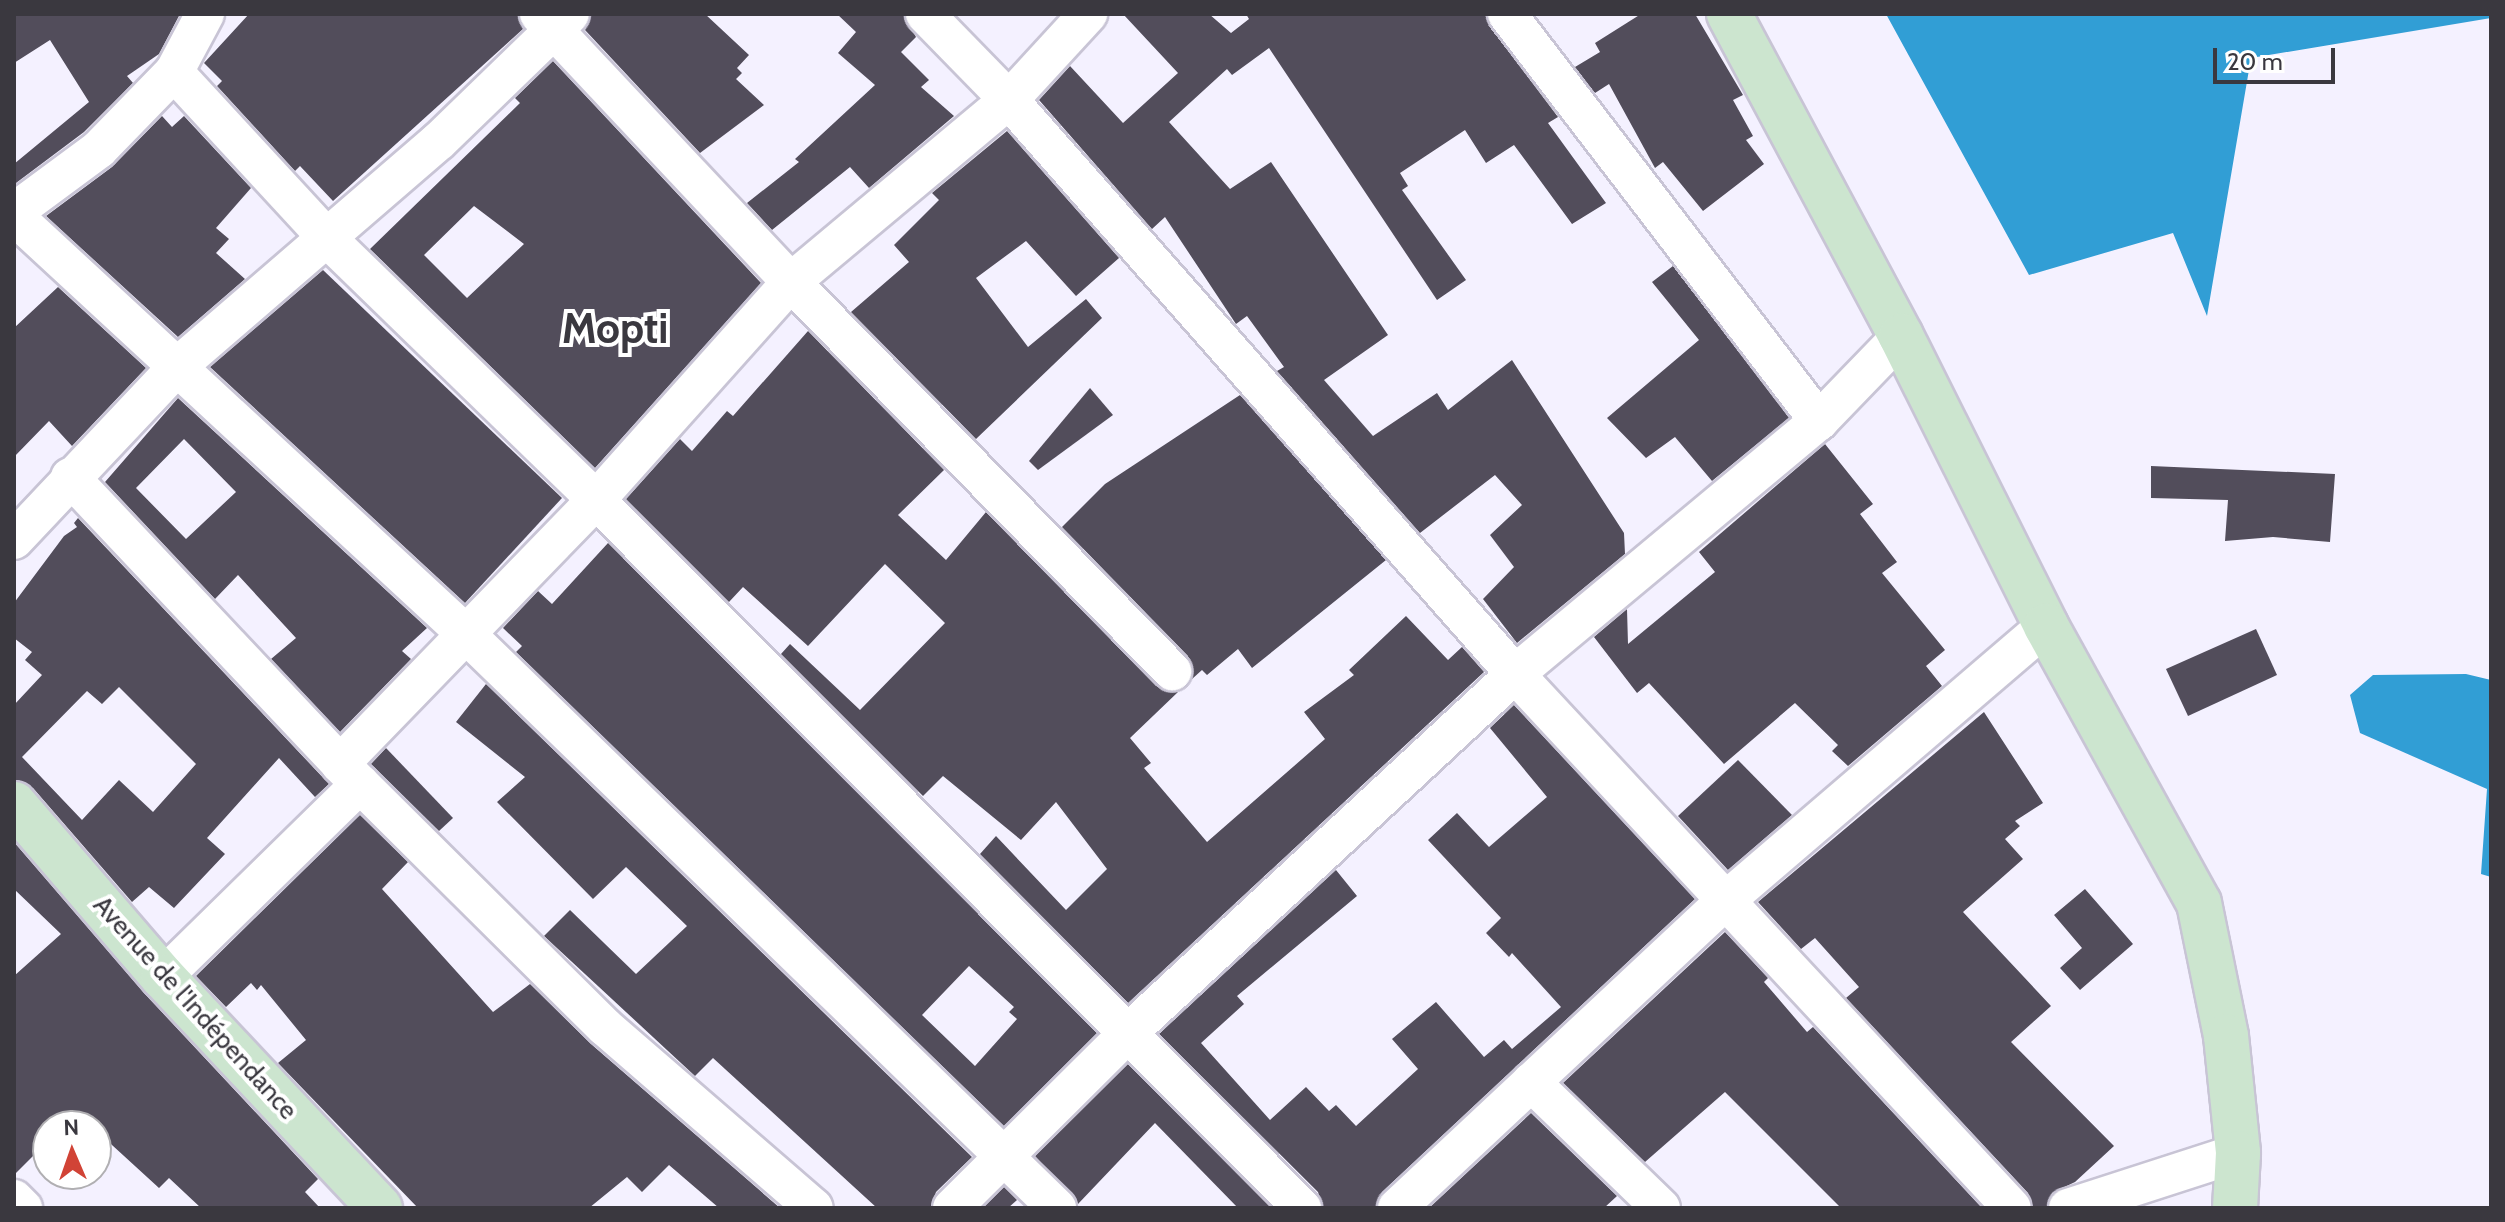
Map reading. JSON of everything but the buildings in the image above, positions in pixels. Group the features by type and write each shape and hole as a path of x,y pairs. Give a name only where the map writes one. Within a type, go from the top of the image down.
{"main road":[{"path":"1729,14 1901,336 2046,626 2199,903 2226,1036 2238,1153 2235,1208"},
{"name":"Avenue de l'Indépendance","path":"14,804 163,977 380,1208"}],"street":[{"path":"205,14 174,72 99,149 14,214 466,634 1057,1208"},
{"path":"925,14 1009,100 1515,674 2012,1208"},
{"path":"163,977 350,774 466,634 596,500 791,282 1009,100 1088,14"},
{"path":"1507,14 1819,421"},
{"path":"14,540 70,477 178,366 328,239 555,19 791,282 1172,671"},
{"path":"174,72 328,239 596,500 1302,1208"},
{"path":"952,1208 1129,1032 1515,674 1819,421 1901,336"},
{"path":"70,477 350,774 605,1027 814,1208"},
{"path":"1397,1208 1724,902 2046,626"},
{"path":"1531,1082 1661,1208"},
{"path":"2068,1208 2238,1153"},
{"path":"14,1199 23,1208"}],"water":[{"path":"1886,14 2491,14 2491,18 2251,58 2207,316 2173,233 2029,275"},
{"path":"2466,674 2491,680 2491,877 2481,874 2487,789 2360,733 2350,695 2373,675"}],"district":[{"name":"Mopti","path":"615,328"}]}
